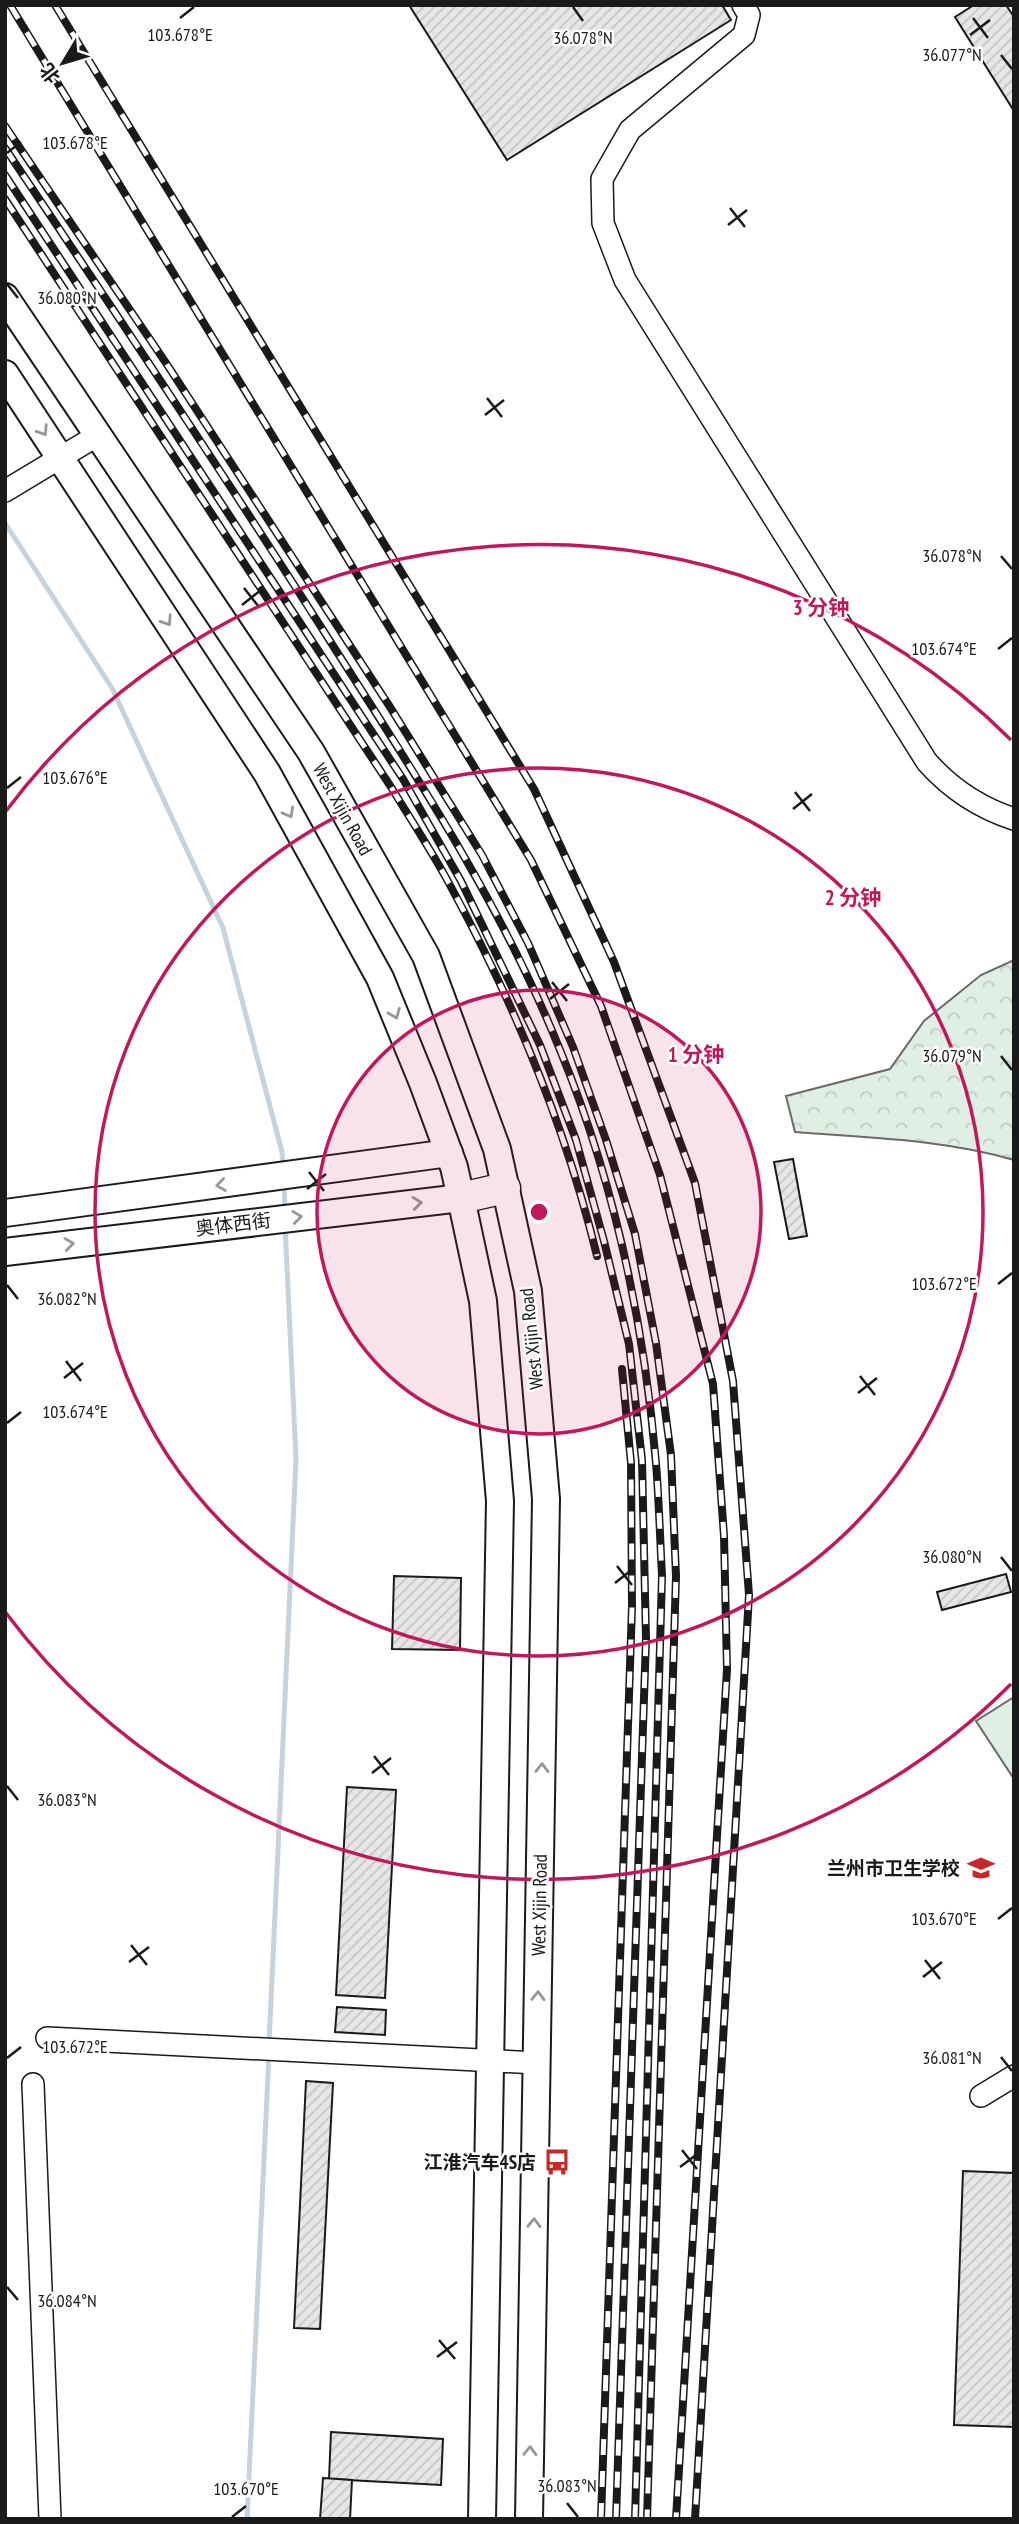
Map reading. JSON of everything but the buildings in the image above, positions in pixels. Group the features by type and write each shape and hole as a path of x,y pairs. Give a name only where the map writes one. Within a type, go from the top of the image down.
{"highway":[{"path":"461,1198 505,1188"}],"main road":[{"name":"West Xijin Road","path":"5,297 311,752 426,956 497,1149 528,1291 546,1499 529,2519"},
{"path":"5,374 267,774 380,978 424,1083 449,1153 461,1198 483,1301 500,1502 482,2519"},
{"name":"奥体西街","path":"5,1213 449,1153"},
{"name":"奥体西街","path":"5,1252 461,1198"}],"street":[{"path":"743,5 749,15 744,35 630,130 602,179 603,223 625,280 927,762 945,783 991,811 1014,819"},
{"path":"5,491 98,435"},
{"path":"47,2038 537,2063"},
{"path":"981,2096 1014,2076"},
{"path":"33,2084 50,2519"}],"green space":[{"path":"1014,960 1014,1160 933,1143 795,1132 786,1096 890,1069 924,1021 981,975"},
{"path":"1014,1697 1014,1779 976,1721"}],"waterway":[{"path":"5,523 112,688 223,928 282,1152 283,1170"},
{"path":"284,1183 285,1211"},
{"path":"269,2044 296,1459 285,1225"},
{"path":"247,2519 269,2053"}],"railway":[{"path":"10,5 531,860 601,1006 660,1175 713,1384 724,1536 727,1669 676,2519"},
{"path":"55,5 534,789 614,962 695,1183 733,1381 749,1595 695,2519"},
{"path":"5,126 166,363 390,707 482,855 528,943 573,1047 635,1234 656,1343 671,1455 676,1576 647,2519"},
{"path":"5,148 255,525 458,846 513,946 560,1050 596,1150 611,1201 644,1358 656,1463 662,1576 635,2519"},
{"path":"5,175 403,779 461,881 540,1045 576,1140 604,1241 629,1344 642,1460 646,1639 616,2519"},
{"path":"5,199 391,787 444,874 496,976 536,1067 570,1161 597,1256"},
{"path":"601,2519 632,1607 631,1463 622,1369"}],"place":[{"name":"兰州市卫生学校","path":"981,1868"},
{"name":"江淮汽车4S店","path":"557,2162"}]}
